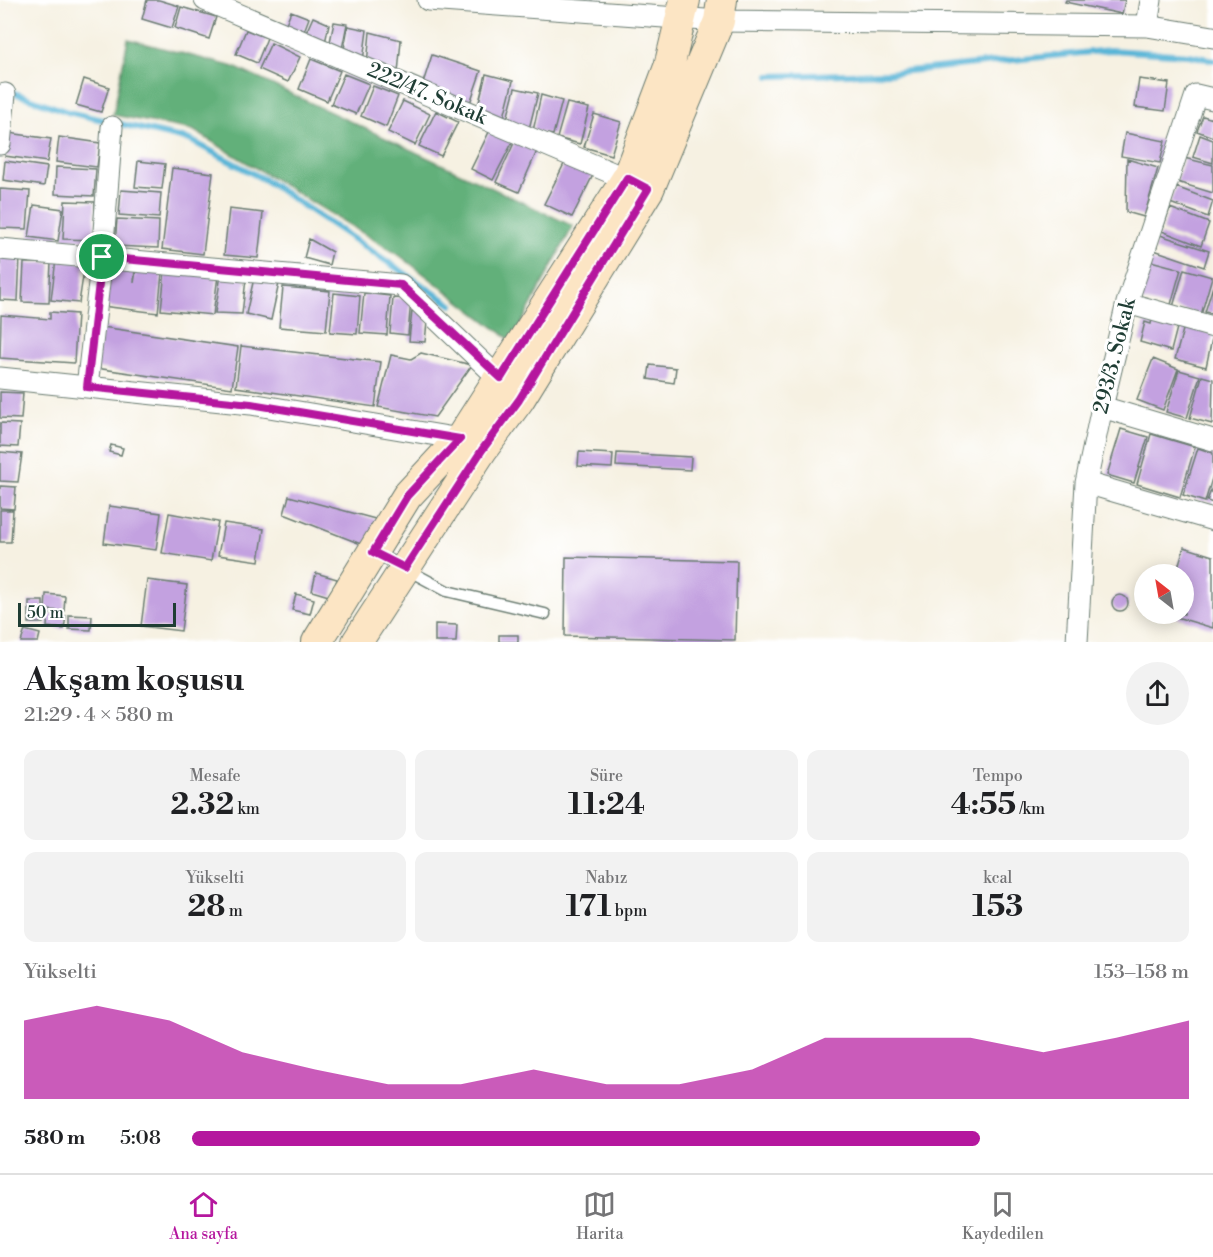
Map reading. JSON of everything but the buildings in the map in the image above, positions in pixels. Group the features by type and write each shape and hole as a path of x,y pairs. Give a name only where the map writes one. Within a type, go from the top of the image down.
{"main road":[{"path":"638,184 684,9"},
{"path":"357,642 482,450 510,389 638,184 720,11"},
{"path":"317,642 407,496 510,389"}],"street":[{"name":"222/47. Sokak","path":"205,0 638,184"},
{"path":"428,0 1147,27 1213,37"},
{"path":"1147,27 1151,0"},
{"path":"0,144 5,94"},
{"name":"293/3. Sokak","path":"1077,642 1086,483 1127,303 1196,95 1213,99"},
{"path":"87,387 102,257 112,126"},
{"path":"0,249 401,285 510,389"},
{"path":"1127,303 1213,327"},
{"path":"0,378 251,404 460,439"},
{"path":"1102,406 1213,440"},
{"path":"1086,483 1213,520"}],"lane":[{"path":"373,552 447,591 545,614"}],"green space":[{"path":"128,39 234,67 573,226 512,341 399,255 193,130 113,115"}],"waterway":[{"path":"769,76 889,73 1110,50 1189,55 1213,60"},
{"path":"9,91 68,112 190,140 265,180 452,305"}],"route":[{"path":"627,178 648,189 519,400 482,450 405,568 373,552 407,496 460,439 251,404 87,387 102,257 401,285 501,378 627,178"}]}
